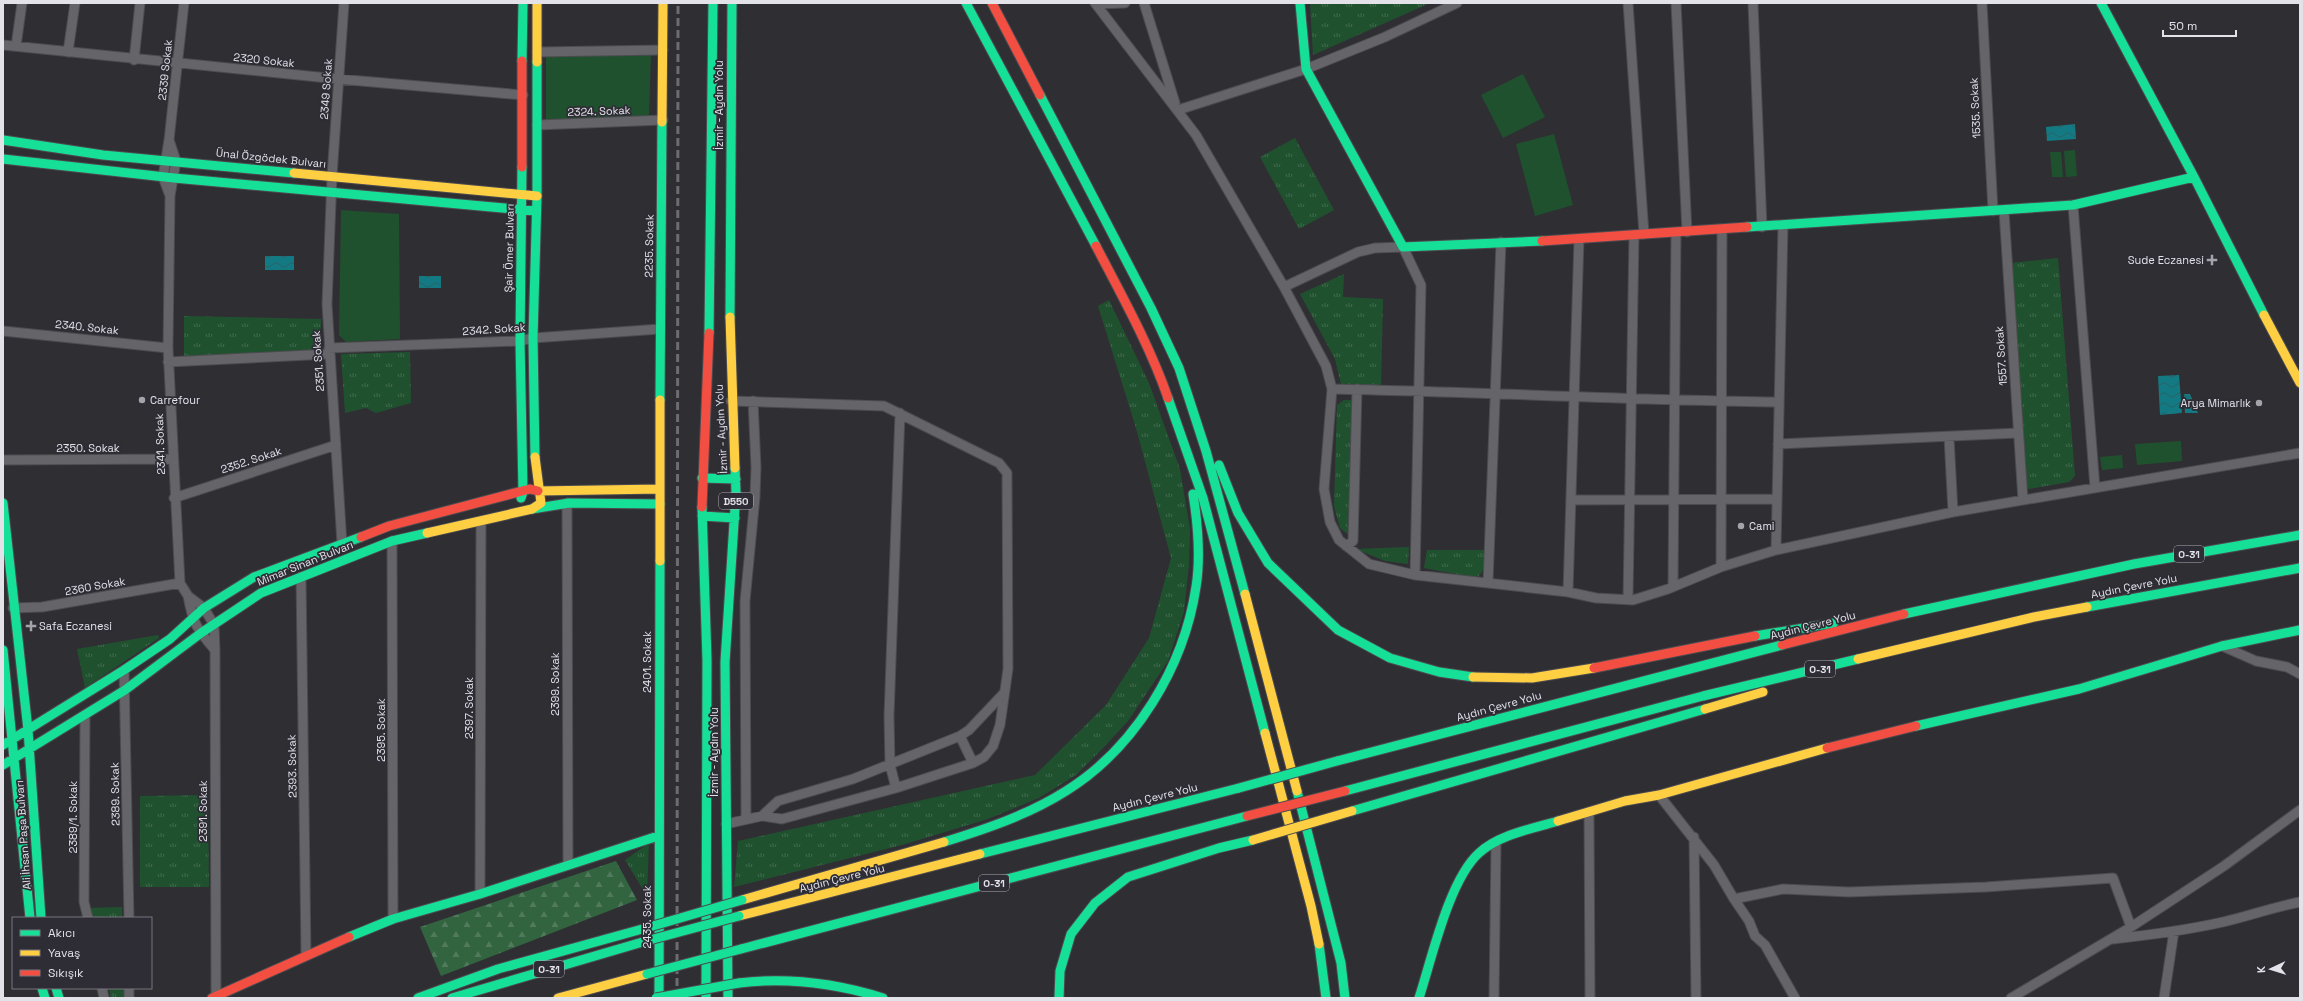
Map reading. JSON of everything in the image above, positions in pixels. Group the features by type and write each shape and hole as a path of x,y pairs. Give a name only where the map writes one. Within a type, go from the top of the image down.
{"main road":[{"name":"Şair Ömer Bulvarı","path":"523,3 520,341 524,492 522,502 526,507 532,509"},
{"path":"532,509 541,503 541,496 538,491 533,338 537,196 537,3"},
{"name":"2235. Sokak","path":"660,489 660,329 664,50 663,3"},
{"name":"İzmir - Aydın Yolu","path":"706,998 707,660 702,478 710,323 713,3"},
{"name":"İzmir - Aydın Yolu","path":"728,998 725,662 735,518 736,479 731,401 732,3"},
{"path":"966,3 1124,299 1162,380 1183,438 1203,498 1311,906 1322,960 1326,998"},
{"path":"992,3 1152,308 1179,368 1238,513 1268,563 1338,630 1390,658 1439,672 1481,678 1532,678 1586,670 1783,630 1910,612"},
{"path":"1300,3 1306,68 1403,247 1676,233 2073,205 2194,177"},
{"path":"2101,3 2194,177 2245,280 2300,383"},
{"name":"Ünal Özgödek Bulvarı","path":"3,140 20,144 96,154 537,196"},
{"path":"3,159 163,177 331,191 536,212"},
{"path":"1179,368 1206,451 1309,834 1341,963 1345,998"},
{"path":"418,998 498,969 646,928 991,828 1026,812 1067,790 1101,764 1134,730 1165,684 1182,644 1194,597 1199,552 1195,506 1183,438"},
{"path":"702,478 736,479"},
{"path":"524,492 530,489 538,491 553,489 660,489"},
{"name":"2401. Sokak","path":"658,836 660,489"},
{"name":"Mimar Sinan Bulvarı","path":"7,743 124,670 170,639 204,608 254,577 389,526 524,492"},
{"path":"3,503 13,608 28,730"},
{"name":"Mimar Sinan Bulvarı","path":"3,764 29,750 125,690 201,633 261,593 346,559 392,541 532,509 567,503 660,504"},
{"path":"702,516 735,518"},
{"path":"389,526 392,541"},
{"name":"Aydın Çevre Yolu","path":"452,998 646,941 739,916 1239,788 1337,760 1910,612 2134,564 2300,535"},
{"path":"342,544 346,559"},
{"name":"Aydın Çevre Yolu","path":"558,998 1703,696 1922,645 2034,617 2300,568"},
{"path":"3,608 13,608"},
{"path":"1420,998 1455,887 1465,868 1480,852 1510,835 1625,801 1659,795 1853,741 2079,689 2222,646 2300,630"},
{"path":"1059,998 1060,971 1071,934 1095,903 1128,877 1219,848 1253,840 1659,723 1922,645"},
{"path":"3,650 7,743"},
{"name":"Ali İhsan Paşa Bulvarı","path":"28,730 37,880 41,917"},
{"name":"Ali İhsan Paşa Bulvarı","path":"7,743 13,759 30,917"},
{"path":"214,997 306,955 393,919 480,894 658,836"},
{"name":"2435. Sokak","path":"658,836 659,998"},
{"path":"656,998 770,978 817,981 856,989 883,998"}],"street":[{"path":"16,46 22,3"},
{"path":"68,52 75,3"},
{"path":"134,60 140,3"},
{"name":"2339 Sokak","path":"163,177 164,160 169,140 184,3"},
{"name":"2349 Sokak","path":"332,176 344,3"},
{"path":"1095,4 1125,3"},
{"path":"1144,3 1178,110"},
{"path":"1178,110 1306,68 1384,37 1457,3"},
{"path":"1628,3 1644,234"},
{"path":"1676,3 1687,232"},
{"path":"1752,3 1762,227"},
{"name":"1535. Sokak","path":"1982,3 1993,211"},
{"path":"1095,4 1196,135 1284,287 1326,366 1332,389 1324,489 1330,522 1339,540 1369,564 1415,575 1568,592 1596,598 1628,599 1673,587 1722,567 1776,550 1953,512 2300,453"},
{"name":"2320 Sokak","path":"3,45 134,60 338,80 523,95"},
{"path":"537,52 664,50"},
{"name":"2324. Sokak","path":"537,125 663,120"},
{"path":"169,140 176,161 170,196"},
{"name":"2351. Sokak","path":"332,176 327,304 342,544"},
{"path":"163,177 170,196"},
{"name":"2341. Sokak","path":"170,196 168,362 174,498 180,583 188,596 204,608"},
{"path":"2073,205 2095,488"},
{"name":"1557. Sokak","path":"2004,211 2023,500"},
{"path":"1776,550 1783,225"},
{"path":"1722,230 1722,567"},
{"path":"1673,587 1676,233"},
{"path":"1628,599 1630,399 1634,235"},
{"path":"1568,592 1579,239"},
{"path":"1488,583 1497,393 1501,242"},
{"path":"1284,287 1358,252 1375,248 1403,247 1421,285 1415,575"},
{"name":"2342. Sokak","path":"329,351 520,341 533,338 660,329"},
{"name":"2340. Sokak","path":"3,331 168,348"},
{"path":"168,362 329,351"},
{"path":"1332,389 1497,393 1574,398 1779,402"},
{"path":"1346,546 1353,541 1357,389"},
{"path":"726,824 762,816 782,818 896,788 973,763 984,757 993,746 1000,725 1008,662 1007,473 999,463 984,454 884,406 731,401"},
{"path":"746,820 745,601 755,497 756,467 753,401"},
{"path":"896,788 890,765 889,716 900,413"},
{"path":"1778,444 2018,433"},
{"path":"1949,437 1953,512"},
{"name":"2352. Sokak","path":"174,498 336,445"},
{"name":"2350. Sokak","path":"3,460 173,459"},
{"path":"1571,500 1777,499"},
{"name":"2399. Sokak","path":"567,503 568,866"},
{"name":"2397. Sokak","path":"480,894 481,521"},
{"name":"2395. Sokak","path":"392,541 393,919"},
{"name":"2393. Sokak","path":"301,577 306,955"},
{"name":"2360 Sokak","path":"13,608 42,607 180,583"},
{"path":"188,596 192,619 215,650"},
{"path":"204,608 214,625"},
{"name":"2391. Sokak","path":"214,625 214,997"},
{"path":"2222,646 2256,661 2287,667 2300,674"},
{"name":"2389. Sokak","path":"124,670 129,917"},
{"path":"762,816 778,801 853,779 960,736 969,730 1004,693"},
{"name":"2389/1. Sokak","path":"85,716 84,902 88,917"},
{"path":"960,736 973,763"},
{"path":"1659,795 1694,837 1714,865 1749,921 1755,936 1765,945 1795,998"},
{"path":"2011,998 2131,927 2224,866 2300,810"},
{"path":"1589,812 1590,998"},
{"path":"1694,837 1696,998"},
{"path":"1494,998 1496,844"},
{"path":"1734,899 1783,888 1849,892 1986,887 2113,878 2131,927"},
{"path":"2109,940 2174,931 2223,922 2300,902"},
{"path":"2164,998 2174,931"}],"green space":[{"path":"1310,3 1430,3 1313,55"},
{"path":"546,54 651,54 649,118 546,120"},
{"path":"1523,74 1545,117 1503,138 1481,95"},
{"path":"1554,134 1573,205 1535,216 1516,144"},
{"path":"1295,138 1334,210 1299,229 1260,157"},
{"path":"2075,150 2077,176 2066,177 2064,151"},
{"path":"2050,152 2061,152 2063,177 2052,177"},
{"path":"341,210 399,214 400,339 346,342 339,335"},
{"path":"2058,258 2075,476 2069,482 2029,489 2025,487 2010,263"},
{"path":"1344,274 1343,297 1383,299 1381,385 1341,384 1335,359 1300,294"},
{"path":"1109,300 1149,383 1180,469 1190,529 1189,565 1184,612 1168,661 1128,721 1104,747 1076,775 1039,798 988,819 902,845 734,887 738,841 1035,775 1106,705 1149,638 1171,558 1136,428 1098,306"},
{"path":"184,316 321,319 320,352 184,357"},
{"path":"410,352 411,403 376,413 366,408 345,413 341,354"},
{"path":"1344,400 1355,400 1350,536 1340,528 1334,506 1337,405"},
{"path":"2181,441 2182,461 2137,465 2135,444"},
{"path":"2122,455 2123,468 2102,470 2100,457"},
{"path":"1409,547 1408,564 1385,561 1356,549"},
{"path":"1427,550 1484,550 1484,569 1477,578 1424,568"},
{"path":"158,635 159,638 85,688 77,649"},
{"path":"208,795 209,887 140,887 140,796"},
{"path":"649,843 647,896 625,860"},
{"path":"616,861 637,900 441,976 420,927"},
{"path":"122,907 122,917 91,917 88,908"},
{"path":"109,989 124,989 125,998 111,998"}],"water":[{"path":"2075,124 2076,139 2047,141 2046,127"},
{"path":"265,256 294,256 294,270 265,270"},
{"path":"419,276 441,276 441,288 419,288"},
{"path":"2179,375 2182,413 2160,415 2158,376"},
{"path":"2184,394 2190,394 2198,413 2185,413"}],"railway":[{"path":"677,998 678,3"}],"traffic: fast":[{"path":"522,61 523,3"},
{"path":"709,333 713,3"},
{"path":"730,317 732,3"},
{"path":"966,3 1096,246"},
{"path":"1300,3 1306,69 1403,247 1542,241"},
{"path":"2101,3 2194,177 2264,315"},
{"path":"535,457 533,338 537,196 537,62"},
{"path":"1040,95 1151,308 1179,368 1206,451 1245,594"},
{"path":"660,400 662,122"},
{"path":"3,140 103,155 294,173"},
{"path":"3,159 174,178 536,211"},
{"path":"521,498 523,492 520,341 522,167"},
{"path":"1747,227 2073,205 2194,177"},
{"path":"1168,398 1203,498 1265,733"},
{"path":"1219,465 1238,513 1268,563 1338,630 1390,658 1439,672 1473,677"},
{"path":"728,998 725,662 736,492 735,468"},
{"path":"702,478 736,479"},
{"path":"944,842 1022,814 1052,800 1091,773 1114,752 1134,729 1152,703 1168,675 1180,647 1190,617 1198,575 1199,552 1193,494"},
{"path":"3,503 28,730 41,917"},
{"path":"532,509 569,503 660,504"},
{"path":"702,507 707,660 706,998"},
{"path":"702,516 735,518"},
{"path":"3,765 125,690 201,633 261,593 392,541 427,533"},
{"path":"1904,614 2134,564 2300,535"},
{"path":"3,745 124,670 170,639 204,608 254,577 361,537"},
{"path":"659,998 660,561"},
{"path":"2087,607 2300,568"},
{"path":"1755,636 1834,623"},
{"path":"1916,726 2079,689 2222,646 2300,630"},
{"path":"1337,761 1782,645"},
{"path":"3,650 30,917"},
{"path":"1345,791 1703,696 1858,659"},
{"path":"1352,811 1705,709"},
{"path":"1239,788 1337,761"},
{"path":"980,854 1239,788"},
{"path":"1297,791 1341,963 1345,998"},
{"path":"741,949 1247,816"},
{"path":"1419,998 1450,900 1468,865 1487,846 1497,841 1517,833 1558,821"},
{"path":"349,937 393,919 480,894 658,836"},
{"path":"1059,998 1060,971 1071,934 1095,903 1128,877 1219,848 1253,840"},
{"path":"646,928 742,900"},
{"path":"646,941 739,916"},
{"path":"418,998 498,969 646,928"},
{"path":"452,998 646,941"},
{"path":"1319,944 1326,998"},
{"path":"647,974 741,949"},
{"path":"739,983 758,981 794,981 847,988 883,998"},
{"path":"656,998 739,983"},
{"path":"42,989 45,998"},
{"path":"56,989 59,998"}],"traffic: slow":[{"path":"537,3 537,62"},
{"path":"662,122 663,3"},
{"path":"294,173 537,196"},
{"path":"2264,315 2300,383"},
{"path":"730,317 735,468"},
{"path":"660,400 660,561"},
{"path":"427,533 532,509 541,503 535,457"},
{"path":"538,491 660,489"},
{"path":"1245,594 1297,791"},
{"path":"1858,659 2034,617 2087,607"},
{"path":"1473,677 1532,678 1594,668"},
{"path":"1705,709 1763,692"},
{"path":"1265,733 1311,906 1319,944"},
{"path":"1558,821 1625,801 1659,795 1827,748"},
{"path":"1253,840 1352,811"},
{"path":"742,900 944,842"},
{"path":"739,916 980,854"},
{"path":"558,998 647,974"}],"traffic: jam":[{"path":"992,3 1040,95"},
{"path":"522,61 522,167"},
{"path":"1542,241 1747,227"},
{"path":"1096,246 1144,340 1168,398"},
{"path":"702,507 709,333"},
{"path":"361,537 389,526 530,489 538,491"},
{"path":"1782,645 1904,614"},
{"path":"1594,668 1755,636"},
{"path":"1827,748 1916,726"},
{"path":"1247,816 1345,791"},
{"path":"212,998 349,937"}],"place":[{"name":"Sude Eczanesi","path":"2212,260"},
{"name":"Carrefour","path":"142,400"},
{"name":"Arya Mimarlık","path":"2259,403"},
{"name":"Cami","path":"1741,526"},
{"name":"Safa Eczanesi","path":"31,626"}]}
